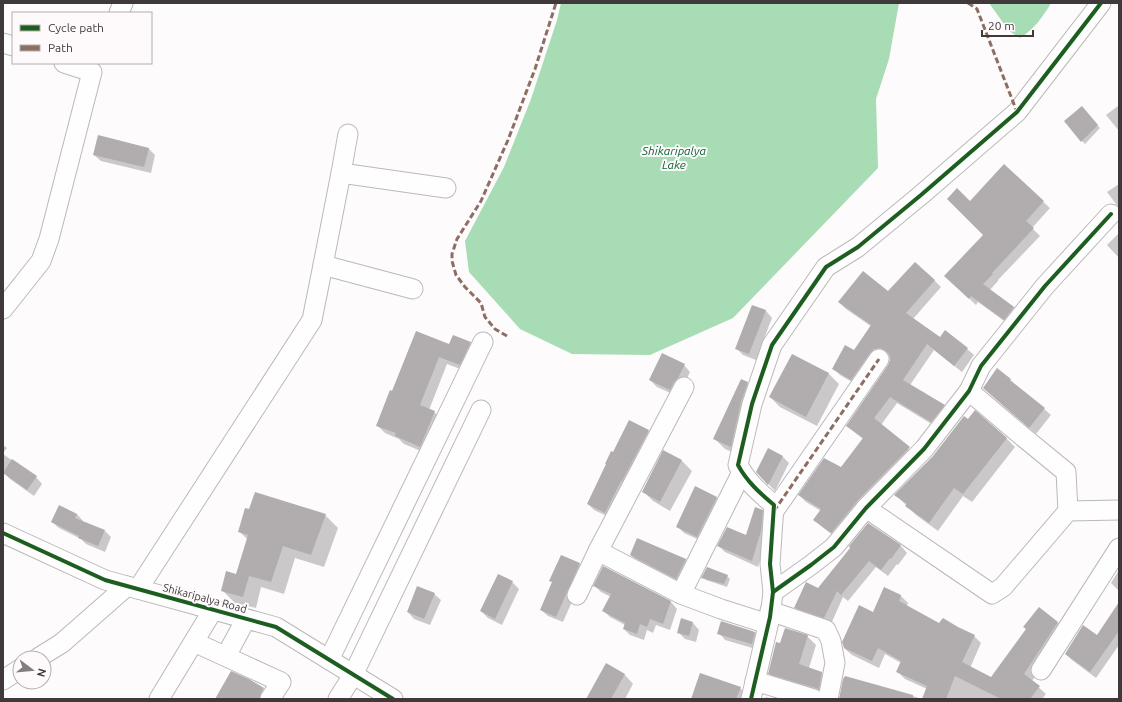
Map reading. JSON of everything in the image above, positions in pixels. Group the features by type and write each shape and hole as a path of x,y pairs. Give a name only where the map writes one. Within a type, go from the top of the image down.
{"street":[{"path":"751,699 773,592 770,564 774,505 758,491 738,465 752,404 772,345 826,266 858,247 1017,112 1101,3"},
{"path":"3,309 41,261 49,239 94,68 70,64"},
{"path":"51,650 62,643 132,587 312,320 348,134"},
{"path":"341,173 446,188"},
{"path":"773,592 811,566 834,547 866,508 924,449 969,391 981,366 1045,286 1111,214"},
{"path":"323,265 413,289"},
{"path":"329,660 483,342"},
{"path":"774,511 879,359"},
{"path":"577,595 598,551 684,387"},
{"path":"866,508 992,594 1003,587 1068,511 1066,472 969,391"},
{"path":"338,699 353,675 481,410"},
{"path":"681,594 742,472"},
{"path":"1068,511 1119,510"},
{"name":"Shikaripalya Road","path":"3,533 105,580 276,627 393,699"},
{"path":"1041,670 1119,548"},
{"path":"598,551 681,594 721,609 769,617 826,630 835,663 828,699"},
{"path":"159,699 213,610"},
{"path":"226,656 246,619"},
{"path":"194,642 281,682 270,699"},
{"path":"3,680 12,674"},
{"path":"755,681 814,699"}],"water":[{"name":"Shikaripalya Lake","path":"561,3 899,3 889,59 876,99 878,168 733,318 650,355 572,354 520,329 469,272 465,241 504,167 531,99 557,20"},
{"path":"989,3 1051,3 1038,22 1030,31 1020,38 1009,31"}],"building":[{"path":"1082,106 1098,125 1081,142 1064,121"},
{"path":"98,135 149,148 144,167 93,155"},
{"path":"1004,164 1044,201 1026,221 1034,228 983,284 1014,307 1004,320 971,296 969,299 944,276 983,235 947,199 957,188 970,201"},
{"path":"915,262 935,280 906,313 940,337 945,330 968,348 954,366 927,344 903,380 945,405 931,422 890,397 874,418 910,447 858,500 831,533 813,520 821,509 798,495 824,458 841,467 863,438 846,426 890,360 889,354 885,350 880,348 874,349 851,380 832,369 845,345 854,350 871,325 838,302 863,271 888,291"},
{"path":"752,305 766,310 749,354 735,349"},
{"path":"416,331 449,344 453,335 471,342 460,365 439,357 420,405 435,411 420,447 395,436 396,433 376,426"},
{"path":"662,353 685,364 670,390 649,380"},
{"path":"792,354 829,373 806,417 769,397"},
{"path":"997,368 1045,408 1029,428 983,388"},
{"path":"741,379 748,382 741,402 731,447 713,439"},
{"path":"975,410 1007,438 963,494 954,488 929,523 905,506 907,504 894,495 933,456 964,416 968,419"},
{"path":"629,420 649,430 605,513 587,504 611,451 613,452"},
{"path":"768,448 783,456 768,485 756,472"},
{"path":"663,450 682,460 660,502 642,492"},
{"path":"12,459 37,476 27,490 3,473"},
{"path":"695,486 717,497 697,537 676,527"},
{"path":"255,492 326,514 311,555 283,546 271,582 249,576 243,597 221,591 226,571 236,574 248,535 238,532 245,508 249,509"},
{"path":"59,505 77,514 75,518 105,530 98,546 78,538 79,536 51,522"},
{"path":"755,507 763,510 761,531 752,561 717,546 727,527 746,535"},
{"path":"868,523 901,545 891,559 890,558 881,570 869,561 841,595 837,591 824,618 794,608 806,582 818,588"},
{"path":"637,538 686,559 676,579 630,555"},
{"path":"561,555 580,563 556,617 540,610 552,582 549,581"},
{"path":"603,566 671,601 663,624 650,619 647,627 640,624 637,634 623,629 625,623 602,611 611,594 593,586"},
{"path":"707,567 728,575 724,584 701,578"},
{"path":"498,574 513,581 495,619 480,611"},
{"path":"417,586 435,593 424,619 407,612"},
{"path":"884,587 901,595 899,601 939,623 943,618 975,635 962,662 991,677 1026,629 1023,627 1039,607 1058,622 1024,674 1040,686 1030,699 1001,699 955,676 946,699 922,699 927,686 896,672 901,661 878,648 872,661 844,648 842,642 859,605 873,612"},
{"path":"1119,602 1119,631 1090,672 1065,654 1083,625 1097,635"},
{"path":"681,618 693,622 689,636 677,633"},
{"path":"721,621 755,632 752,644 717,634"},
{"path":"785,628 808,635 799,664 822,672 819,689 768,674 776,642 780,643"},
{"path":"606,663 625,674 611,699 586,699"},
{"path":"231,671 264,688 259,699 215,699"},
{"path":"700,673 741,687 736,699 691,699"},
{"path":"845,676 913,695 913,699 839,699"}],"marked path":[{"path":"507,336 495,329 485,317 481,303 465,287 456,275 452,261 452,254 457,239 481,201 508,140 535,69 556,3"},
{"path":"968,3 977,9 1017,112"},
{"path":"774,511 879,359"}],"cycle path":[{"path":"751,699 770,617 773,592 770,564 774,505 759,492 738,465 752,404 772,345 826,267 858,247 1017,112 1101,3"},
{"path":"773,592 834,547 866,508 924,449 969,391 981,366 1045,286 1111,214"},
{"path":"3,533 105,580 276,627 393,699"}]}
